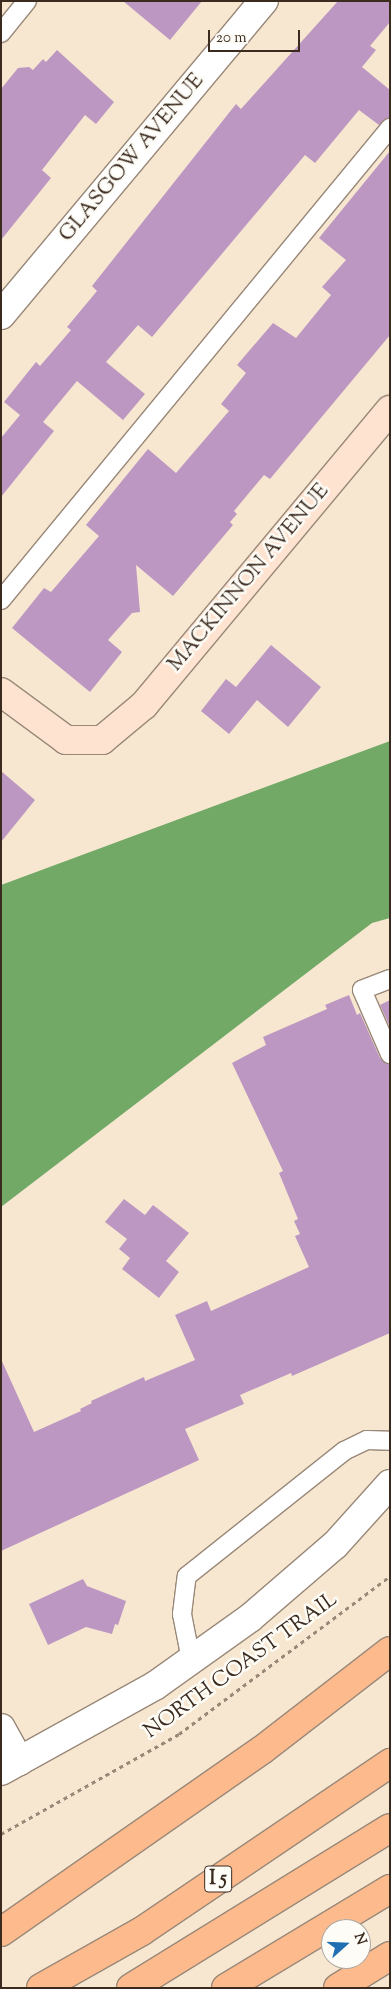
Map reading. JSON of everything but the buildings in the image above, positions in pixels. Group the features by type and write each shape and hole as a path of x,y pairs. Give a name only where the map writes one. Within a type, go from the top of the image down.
{"highway":[{"path":"1,1932 262,1750 390,1650"},
{"name":"I 5","path":"41,1988 142,1930 390,1763"},
{"path":"131,1988 390,1828"},
{"path":"226,1988 390,1890"},
{"path":"338,1988 390,1956"}],"street":[{"name":"GLASGOW AVENUE","path":"1,315 264,1"},
{"name":"MACKINNON AVENUE","path":"1,692 66,740 102,740 144,705 390,410"},
{"path":"1,1728 10,1766 156,1684 250,1618 336,1545 390,1484"}],"lane":[{"path":"1,33 27,1"},
{"path":"1,600 390,128"},
{"path":"390,979 362,990 390,1054"},
{"path":"191,1660 182,1614 187,1576 344,1451 367,1440 390,1441"}],"path":[{"name":"NORTH COAST TRAIL","path":"1,1834 179,1734 390,1576"}],"green space":[{"path":"390,741 390,918 372,923 1,1207 1,885"}]}
